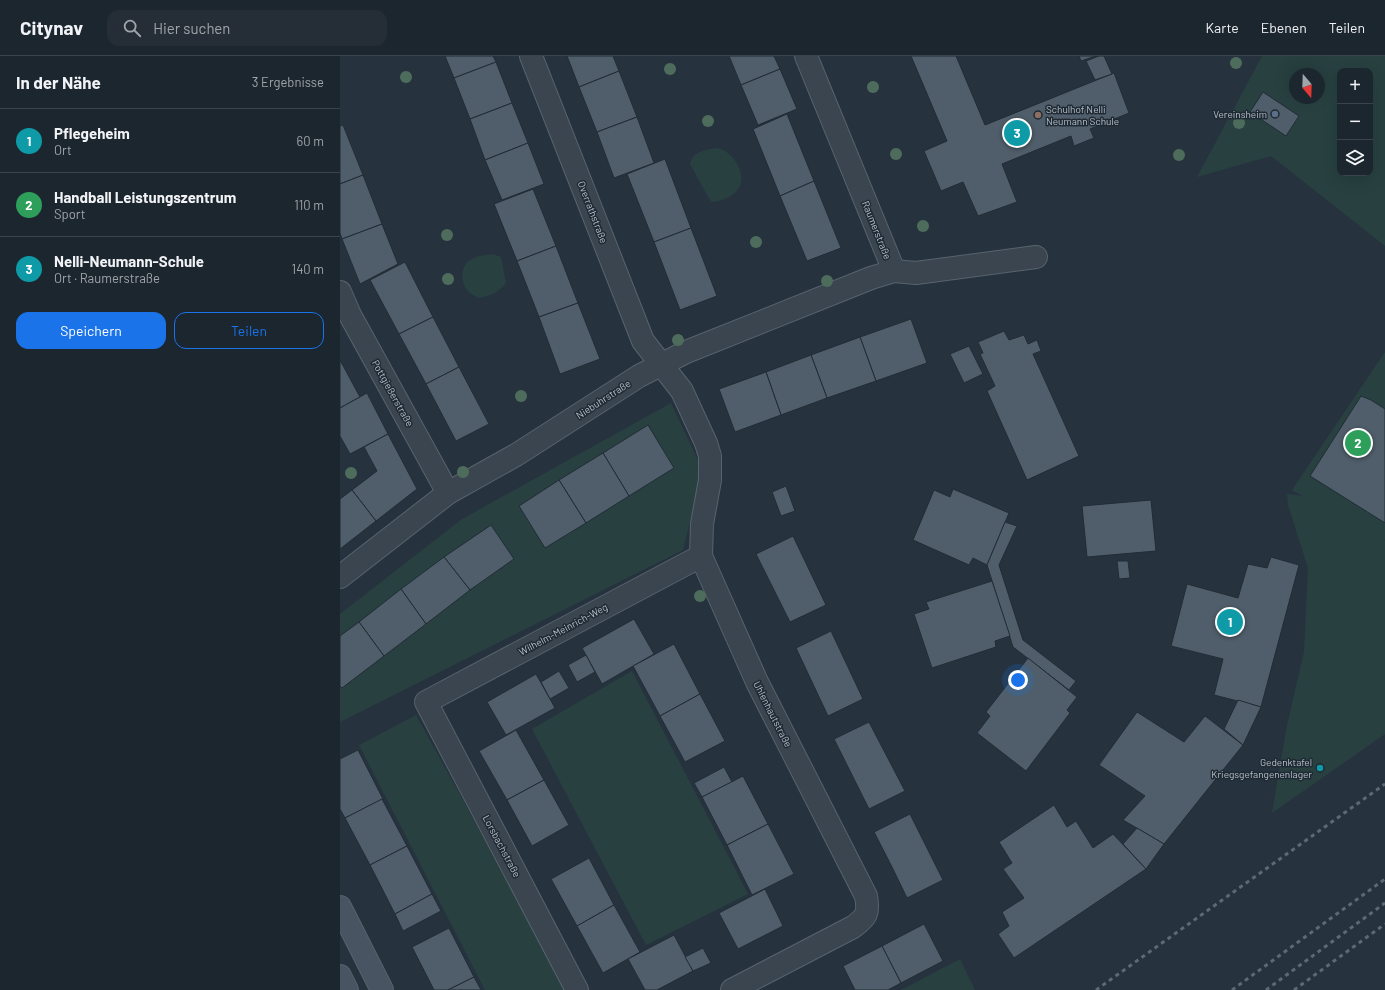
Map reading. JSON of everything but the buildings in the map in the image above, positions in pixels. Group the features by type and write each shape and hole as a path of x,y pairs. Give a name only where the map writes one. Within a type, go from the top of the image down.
{"main road":[{"path":"340,907 382,990"},
{"path":"340,976 347,990"}],"street":[{"name":"Overrathstraße","path":"531,56 643,340 662,365"},
{"name":"Raumerstraße","path":"806,56 894,271 916,273 1036,257"},
{"name":"Niebuhrstraße","path":"340,577 448,493 516,455 639,376 686,352 871,278 894,271"},
{"name":"Pottgießerstraße","path":"340,292 350,315 448,493"},
{"name":"Uhlenhautstraße","path":"662,365 682,391 706,443 710,456 710,480 702,524 701,556 757,682 866,896 868,907 866,915 861,922 853,927 732,990"},
{"name":"Wilhelm-Meinrich-Weg","path":"426,702 701,556"},
{"name":"Lorsbachstraße","path":"426,702 578,990"}],"green space":[{"path":"1262,56 1385,56 1385,246 1271,156 1197,177"},
{"path":"716,148 725,151 732,157 738,165 741,173 741,181 735,193 720,200 711,202 690,164 694,156 700,152"},
{"path":"493,254 501,257 506,283 494,294 478,298 470,293 465,286 462,277 464,268 469,261 474,258"},
{"path":"1385,352 1385,734 1272,813 1287,725 1304,652 1308,568 1288,505 1287,494 1303,496 1292,490"},
{"path":"671,403 703,471 683,550 340,722 340,614 462,519"},
{"path":"632,671 748,894 646,945 532,729"},
{"path":"416,715 568,990 485,990 359,745"},
{"path":"960,959 975,990 901,990"}],"railway":[{"path":"1096,990 1385,784"},
{"path":"1232,990 1385,879"},
{"path":"1266,990 1385,903"},
{"path":"1294,990 1385,924"}],"place":[{"name":"Vereinsheim","path":"1275,114"},
{"name":"Schulhof Nelli Neumann Schule","path":"1038,115"},
{"name":"Nelli-Neumann-Schule","path":"1017,133"},
{"name":"Handball Leistungszentrum","path":"1358,443"},
{"name":"Pflegeheim","path":"1230,622"},
{"name":"Gedenktafel Kriegsgefangenenlager","path":"1320,768"}]}
